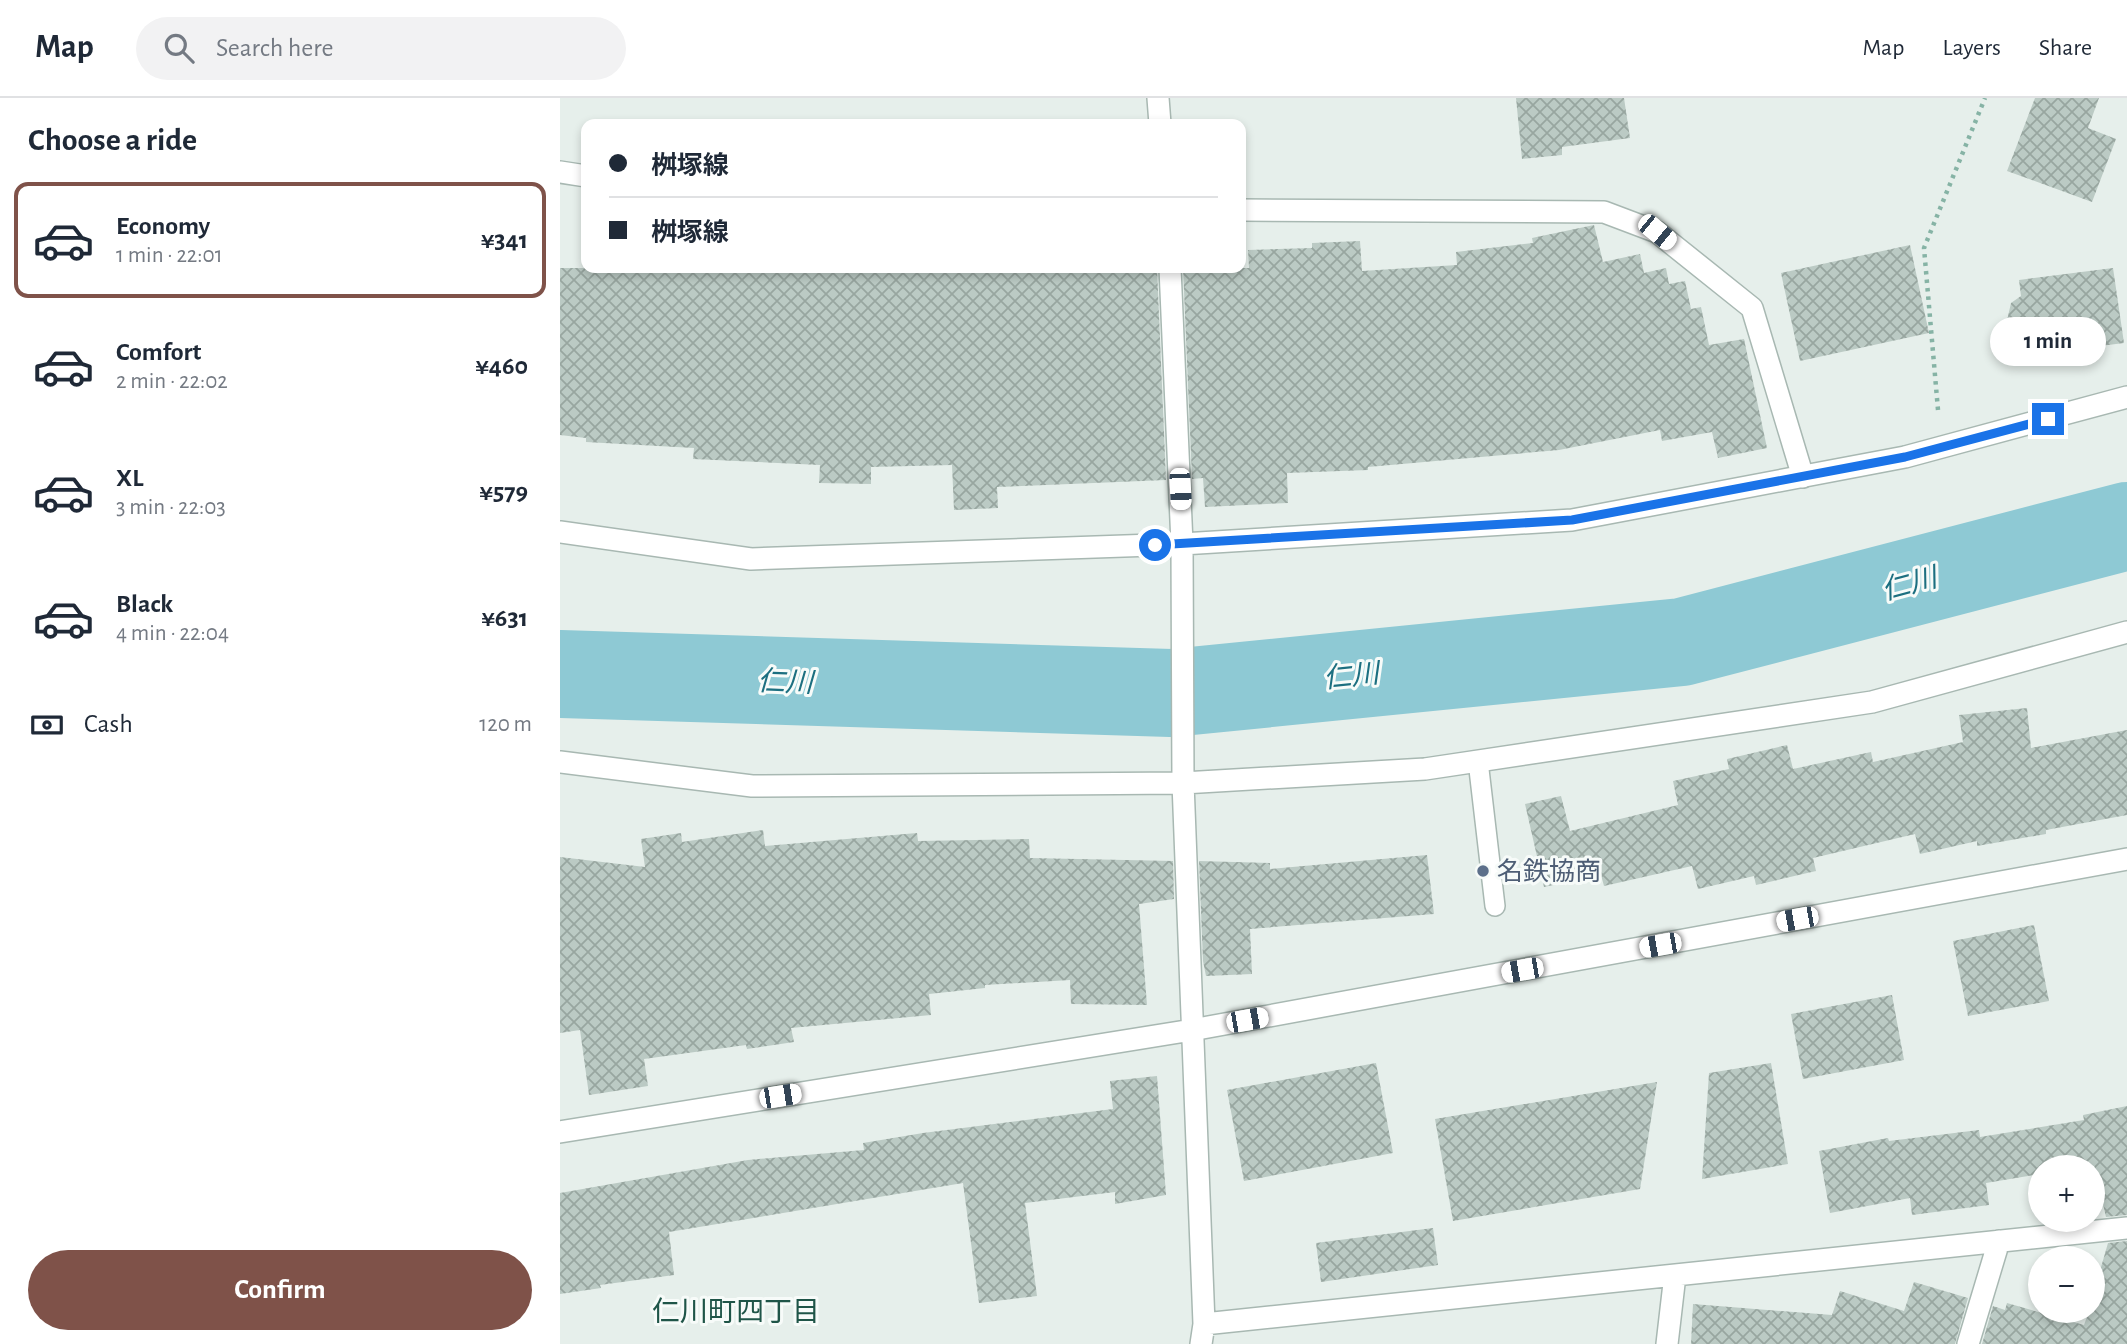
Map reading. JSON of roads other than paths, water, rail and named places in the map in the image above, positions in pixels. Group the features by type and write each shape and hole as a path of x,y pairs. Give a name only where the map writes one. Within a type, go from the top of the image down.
{"street":[{"path":"1158,98 1160,119"},
{"path":"560,172 581,175"},
{"path":"1246,210 1604,212 1657,232 1752,308 1803,477"},
{"path":"1170,273 1182,544 1183,783 1203,1334 1675,1275 2127,1228"},
{"path":"560,532 751,559 1182,544 1572,520 1803,477 1942,447 2127,397"},
{"path":"560,762 752,786 1183,783 1425,769 1872,702 2127,632"},
{"path":"560,1132 1192,1030 2127,859"},
{"path":"1968,1344 1999,1241"},
{"path":"1667,1344 1675,1275"}],"lane":[{"path":"1478,761 1495,906"}],"waterway":[{"name":"仁川","path":"560,674 1171,693 1682,642 2127,526"}],"place":[{"name":"名鉄協商","path":"1483,871"}],"district":[{"name":"仁川町四丁目","path":"736,1311"}]}
